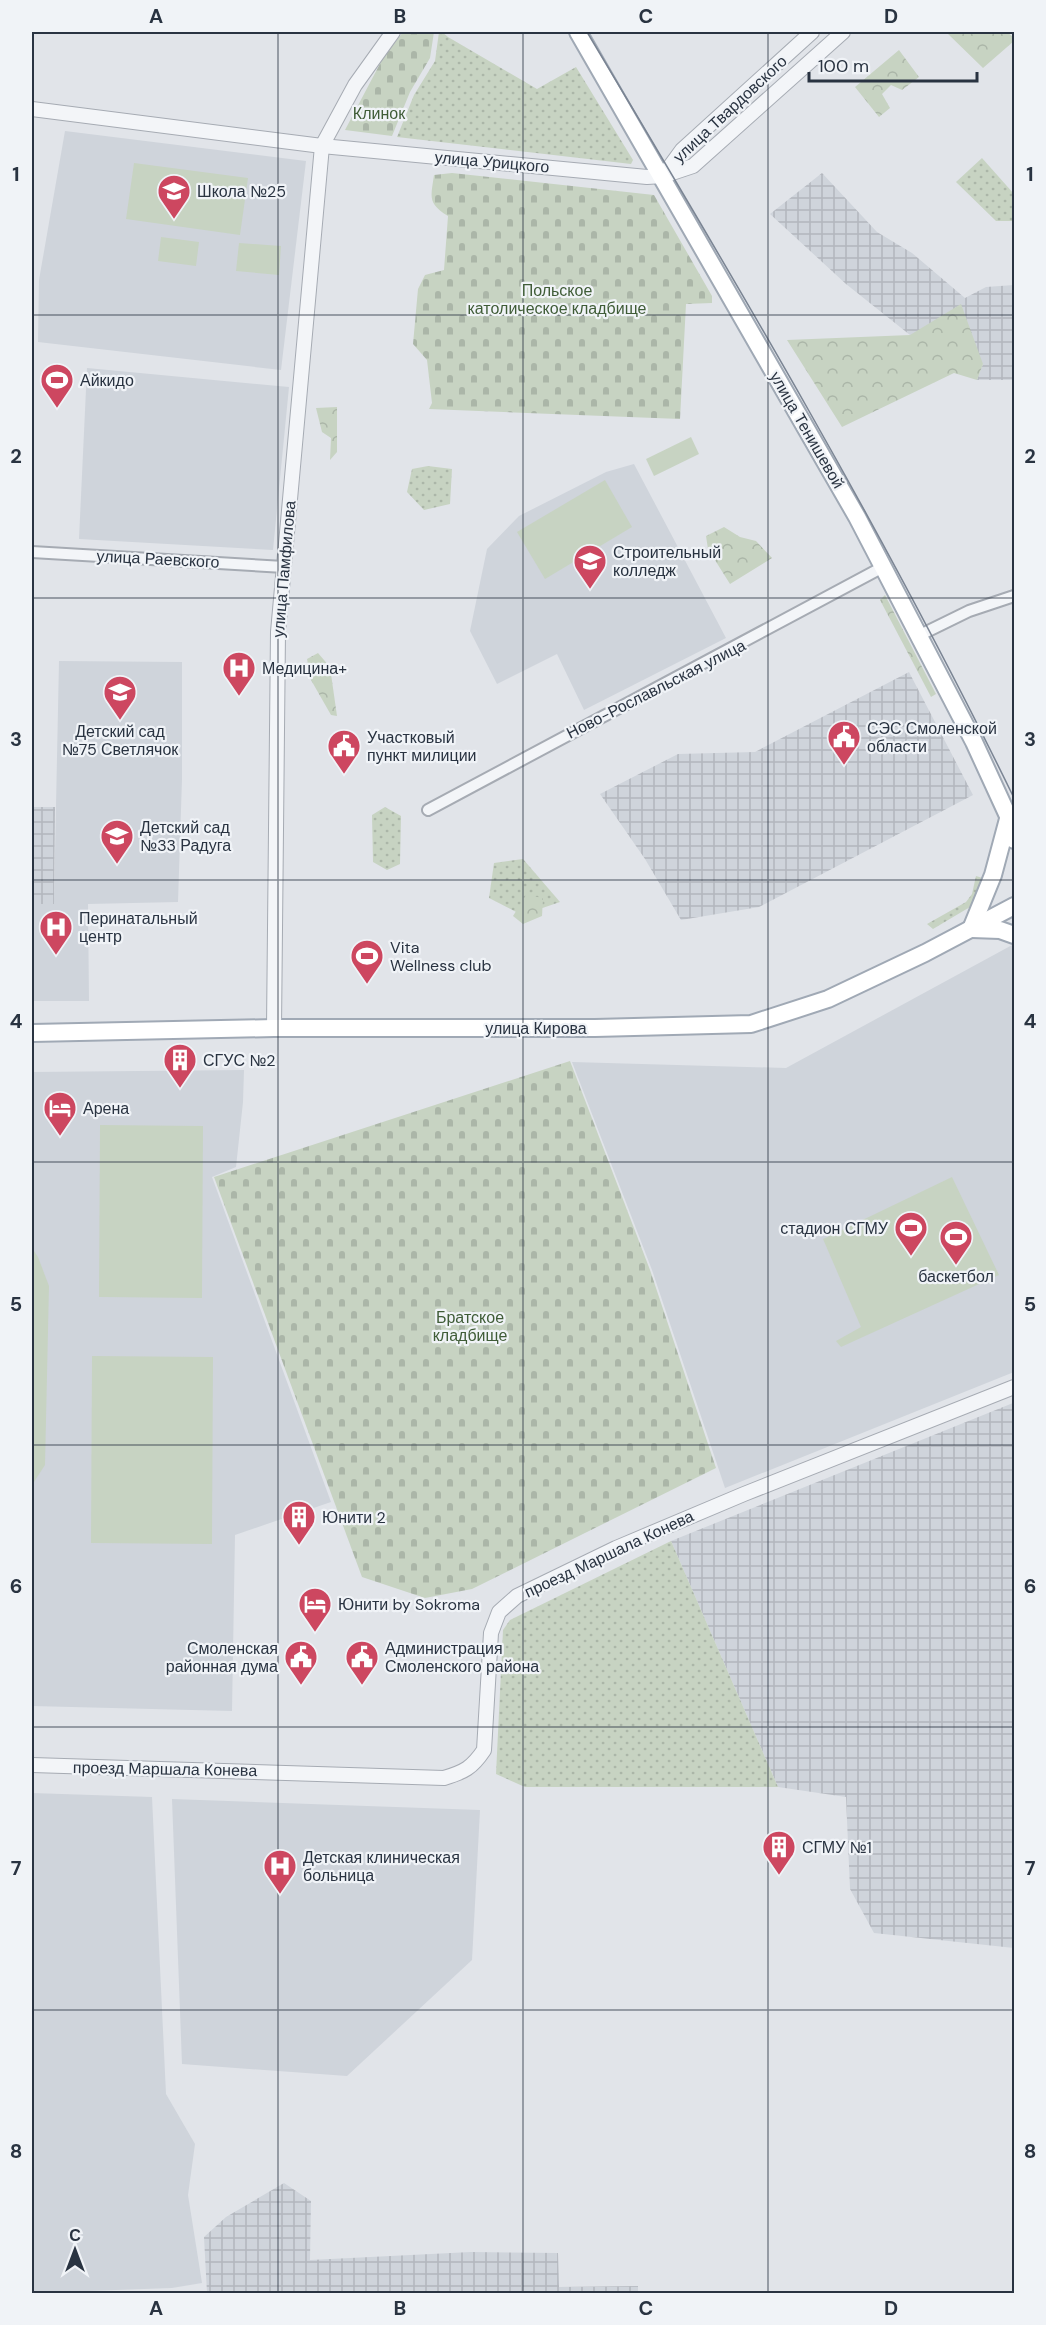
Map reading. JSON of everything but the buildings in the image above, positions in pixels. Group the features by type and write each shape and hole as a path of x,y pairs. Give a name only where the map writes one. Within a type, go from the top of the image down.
{"main road":[{"name":"улица Тенишевой","path":"578,32 852,507 974,742 1011,822 1014,840"},
{"path":"1011,822 971,929 1000,930 1014,935"},
{"name":"улица Кирова","path":"32,1033 274,1028 595,1028 751,1024 828,999 1014,906"}],"street":[{"path":"322,146 355,85 393,32"},
{"name":"улица Твардовского","path":"663,176 682,150 812,32"},
{"name":"улица Твардовского","path":"663,176 693,166 843,32"},
{"name":"улица Урицкого","path":"32,109 322,146 647,177 663,176"},
{"name":"улица Памфилова","path":"274,1028 278,632 322,146"},
{"name":"улица Раевского","path":"32,552 284,567"},
{"name":"Ново-Рославльская улица","path":"428,810 883,567"},
{"path":"918,636 969,611 1014,597"},
{"name":"проезд Маршала Конева","path":"32,1765 444,1778 462,1772 475,1763 484,1750 491,1634 499,1612 517,1596 616,1548 744,1494 1014,1387"}],"shaded area":[{"name":"Школа №25","path":"65,131 306,161 281,370 38,342 39,280"},
{"path":"822,173 877,232 912,253 965,298 986,287 1014,285 1014,380 977,380 983,364 910,335 846,284 770,214"},
{"path":"87,368 289,387 273,550 79,539"},
{"name":"Строительный колледж","path":"634,464 726,638 584,710 557,654 497,684 470,631 487,549 519,516 606,472"},
{"path":"59,661 182,662 182,779 178,902 88,904 89,1001 32,1001 32,904 54,903"},
{"path":"909,672 973,795 759,907 681,920 645,859 600,794 678,754 755,752"},
{"path":"32,807 55,807 54,904 32,904"},
{"path":"1014,944 1014,1372 725,1488 652,1270 572,1062 786,1068"},
{"path":"244,1070 236,1167 212,1177 331,1502 235,1535 232,1711 32,1706 32,1072"},
{"path":"1013,1403 1014,1948 874,1933 850,1889 846,1797 778,1787 671,1541"},
{"path":"32,1793 152,1797 166,2094 195,2144 188,2195 202,2283 172,2288 32,2293"},
{"path":"172,1799 480,1810 472,1960 347,2076 182,2064"},
{"path":"284,2183 311,2201 310,2260 471,2252 558,2253 559,2287 638,2286 638,2293 207,2293 204,2237 226,2217"}],"green space":[{"name":"Клинок","path":"403,32 434,32 430,58 410,92 392,136 345,130 383,58"},
{"path":"439,32 537,89 576,67 633,160 631,164 397,137 414,95 435,61"},
{"path":"946,32 1007,32 1014,36 1014,41 983,68"},
{"path":"899,50 919,77 902,90 891,85 882,94 890,108 879,117 855,87"},
{"path":"982,158 1014,194 1014,221 996,221 956,182"},
{"path":"134,163 248,178 240,235 126,219"},
{"name":"Польское католическое кладбище","path":"452,173 654,195 712,296 712,303 686,304 680,419 429,409 432,403 427,360 413,344 418,289 425,275 444,270 448,216 434,203 432,189 434,175"},
{"path":"161,237 199,242 196,266 158,261"},
{"path":"239,243 281,246 279,275 236,271"},
{"path":"961,304 983,364 977,380 954,373 842,427 787,340 910,335"},
{"path":"337,407 337,452 330,460 331,438 322,432 316,408"},
{"path":"691,437 699,454 654,476 646,459"},
{"path":"428,466 452,469 450,504 424,510 407,492 412,469"},
{"path":"605,480 632,527 545,579 517,532"},
{"path":"724,527 740,537 756,541 772,558 730,584 708,549 706,536"},
{"path":"885,595 936,694 931,697 880,600"},
{"path":"318,653 330,667 337,716 331,715 311,680 307,659"},
{"path":"385,807 401,816 400,864 387,870 373,862 372,815"},
{"path":"523,859 560,902 522,915 489,898 494,863"},
{"path":"976,876 986,879 975,904 933,929 927,924 966,902 972,894"},
{"path":"526,895 543,898 542,916 523,924 513,916"},
{"name":"Братское кладбище","path":"570,1061 650,1270 716,1468 472,1589 425,1598 362,1577 214,1177"},
{"path":"100,1125 203,1126 202,1298 99,1297"},
{"name":"стадион СГМУ","path":"952,1177 999,1275 841,1347 836,1341 861,1327 823,1239"},
{"path":"32,1248 38,1257 49,1286 45,1465 32,1485"},
{"path":"92,1356 213,1357 212,1544 91,1543"},
{"path":"671,1541 778,1787 525,1787 496,1774 503,1630 510,1620"}],"tram line":[{"path":"587,32 809,410 914,603 1014,798"}],"place":[{"name":"Школа №25","path":"174,220"},
{"name":"Айкидо","path":"57,409"},
{"name":"Строительный колледж","path":"590,590"},
{"name":"Медицина+","path":"239,697"},
{"name":"Детский сад №75 Светлячок","path":"120,721"},
{"name":"СЭС Смоленской области","path":"844,766"},
{"name":"Участковый пункт милиции","path":"344,775"},
{"name":"Детский сад №33 Радуга","path":"117,865"},
{"name":"Перинатальный центр","path":"56,956"},
{"name":"Vita Wellness club","path":"367,985"},
{"name":"СГУС №2","path":"180,1089"},
{"name":"Арена","path":"60,1137"},
{"name":"стадион СГМУ","path":"911,1257"},
{"name":"баскетбол","path":"956,1266"},
{"name":"Юнити 2","path":"299,1546"},
{"name":"Юнити by Sokroma","path":"315,1633"},
{"name":"Смоленская районная дума","path":"301,1686"},
{"name":"Администрация Смоленского района","path":"362,1686"},
{"name":"СГМУ №1","path":"779,1876"},
{"name":"Детская клиническая больница","path":"280,1895"}]}
